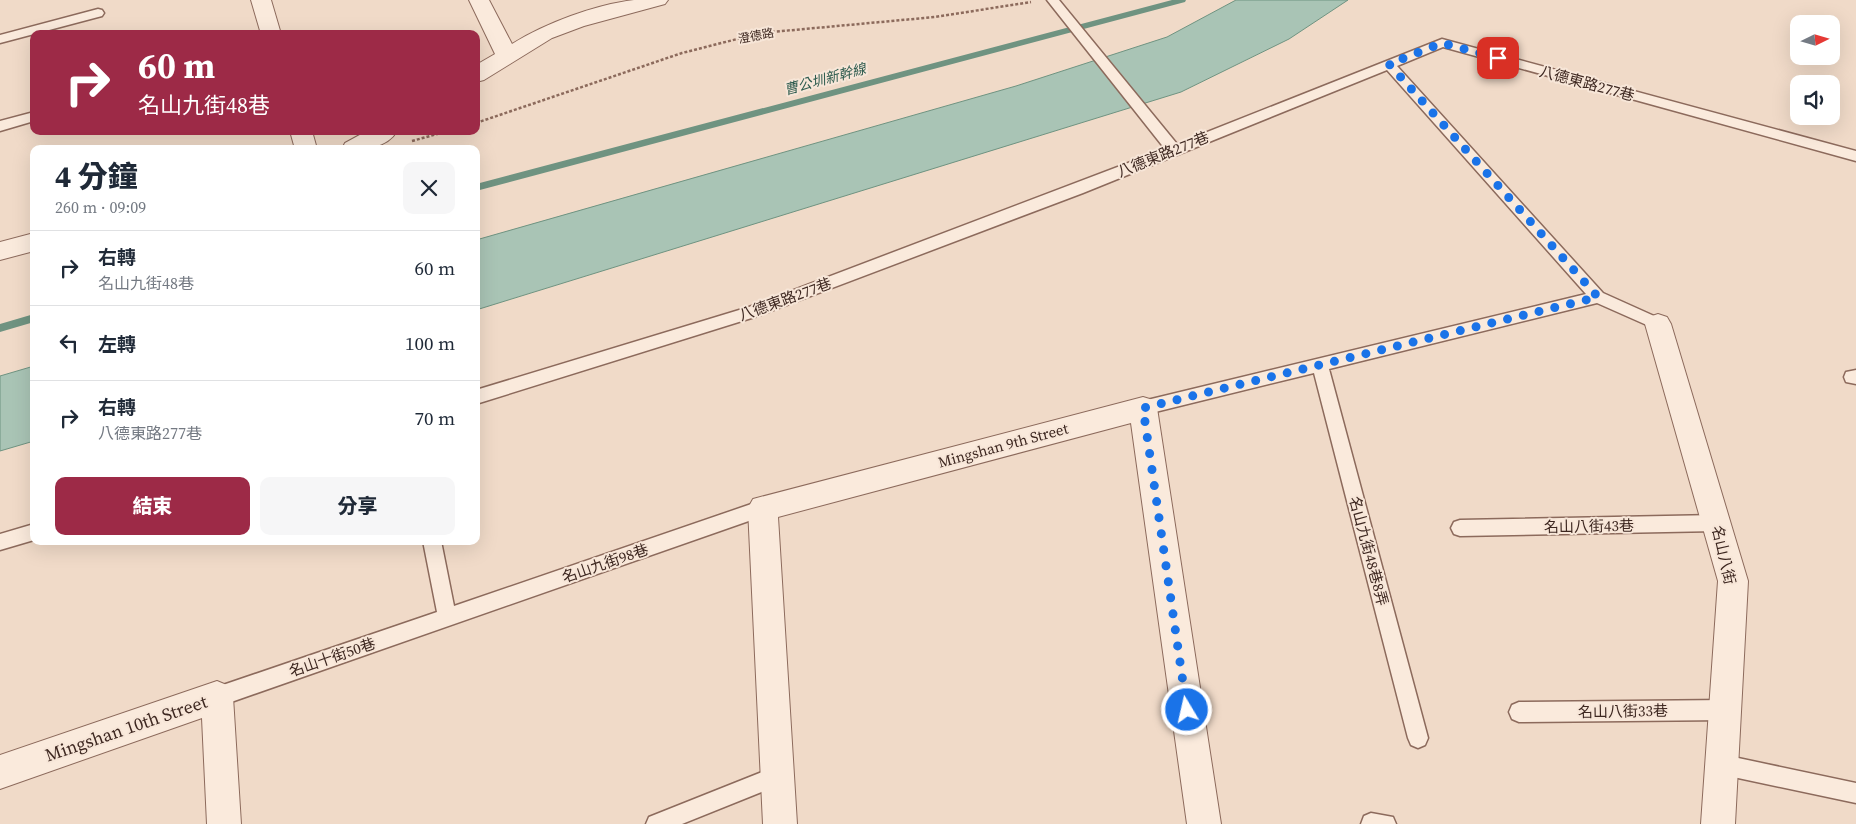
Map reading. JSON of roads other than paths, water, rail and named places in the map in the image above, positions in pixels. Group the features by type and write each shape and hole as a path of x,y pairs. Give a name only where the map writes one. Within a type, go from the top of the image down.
{"street":[{"path":"261,0 270,30"},
{"path":"478,0 507,56"},
{"path":"480,73 545,33 577,21 658,0"},
{"path":"368,145 394,138"},
{"path":"0,251 30,243"},
{"name":"名山八街","path":"1658,324 1732,581 1724,765 1718,824"},
{"path":"1143,408 1204,824"},
{"name":"Mingshan 9th Street","path":"763,508 1143,408"},
{"path":"763,508 780,824"},
{"name":"Mingshan 10th Street","path":"0,772 217,697 224,824"}],"lane":[{"path":"1053,0 1174,150"},
{"path":"34,30 98,13"},
{"path":"0,39 30,31"},
{"name":"八德東路277巷","path":"480,396 753,312 1174,150 1442,43 1856,156"},
{"path":"1389,64 1598,297 1658,324"},
{"path":"0,126 30,117"},
{"path":"1143,408 1598,297"},
{"name":"名山九街48巷8弄","path":"1320,364 1418,738"},
{"name":"名山九街98巷","path":"447,617 763,508"},
{"name":"名山八街43巷","path":"1460,528 1717,524"},
{"path":"0,542 30,533"},
{"path":"433,545 447,617"},
{"name":"名山十街50巷","path":"217,697 447,617"},
{"name":"名山八街33巷","path":"1520,712 1727,710"},
{"path":"1724,765 1856,793"},
{"path":"656,824 777,776"}],"waterway":[{"name":"曹公圳新幹線","path":"480,187 1182,0"},
{"name":"曹公圳新幹線","path":"0,328 30,319"}]}
